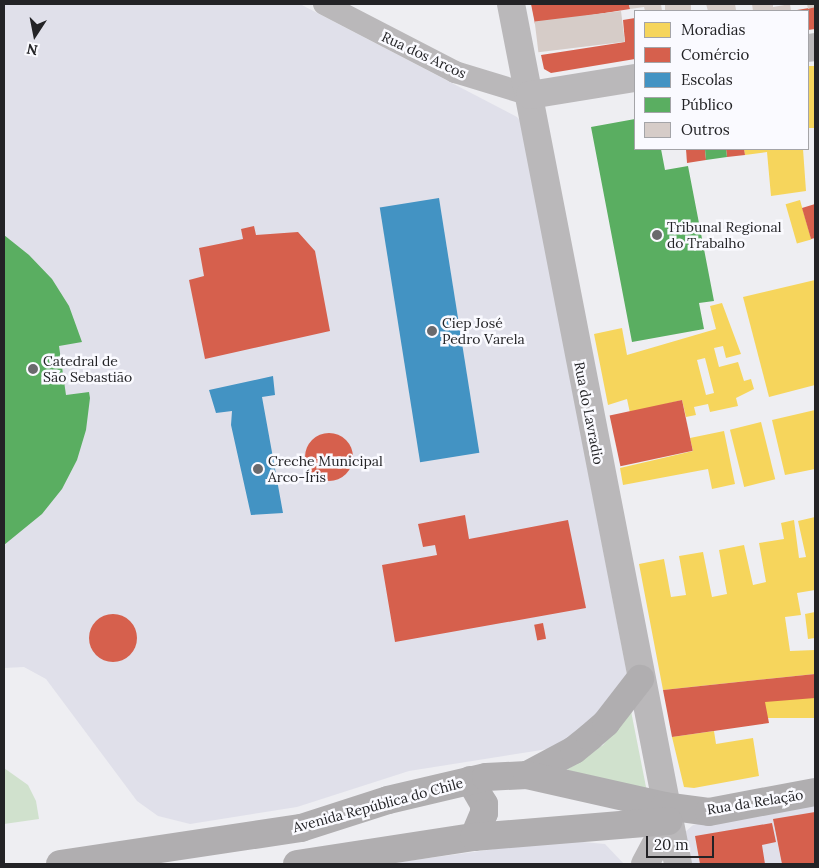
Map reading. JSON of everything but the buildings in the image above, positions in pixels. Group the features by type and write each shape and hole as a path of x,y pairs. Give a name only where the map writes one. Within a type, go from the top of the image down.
{"main road":[{"path":"527,775 574,750 590,737 606,722 640,679"},
{"name":"Avenida República do Chile","path":"60,864 301,828 388,800 470,780 527,775 666,814"},
{"path":"470,780 484,804 484,813 474,837"},
{"name":"Rua da Relação","path":"666,814 709,812 815,792"},
{"path":"296,864 474,837 666,814"}],"street":[{"name":"Rua dos Arcos","path":"324,4 455,72 530,95"},
{"name":"Rua do Lavradio","path":"511,4 530,95 666,814 678,864"},
{"path":"530,95 634,78"},
{"path":"645,864 666,814"}],"shaded area":[{"path":"4,4 300,4 517,117 521,122 627,674 625,686 567,746 409,771 297,807 190,824 158,816 137,801 46,679 24,667 4,668"},
{"path":"815,802 815,864 685,864 684,833 693,825"},
{"path":"561,840 605,844 624,864 385,864"}],"green space":[{"path":"631,711 647,792 567,770 603,745"},
{"path":"4,768 28,785 36,801 39,819 4,824"}],"place":[{"name":"Tribunal Regional do Trabalho","path":"657,235"},
{"name":"Ciep José Pedro Varela","path":"432,331"},
{"name":"Catedral de São Sebastião","path":"33,369"},
{"name":"Creche Municipal Arco-Íris","path":"258,469"}]}
